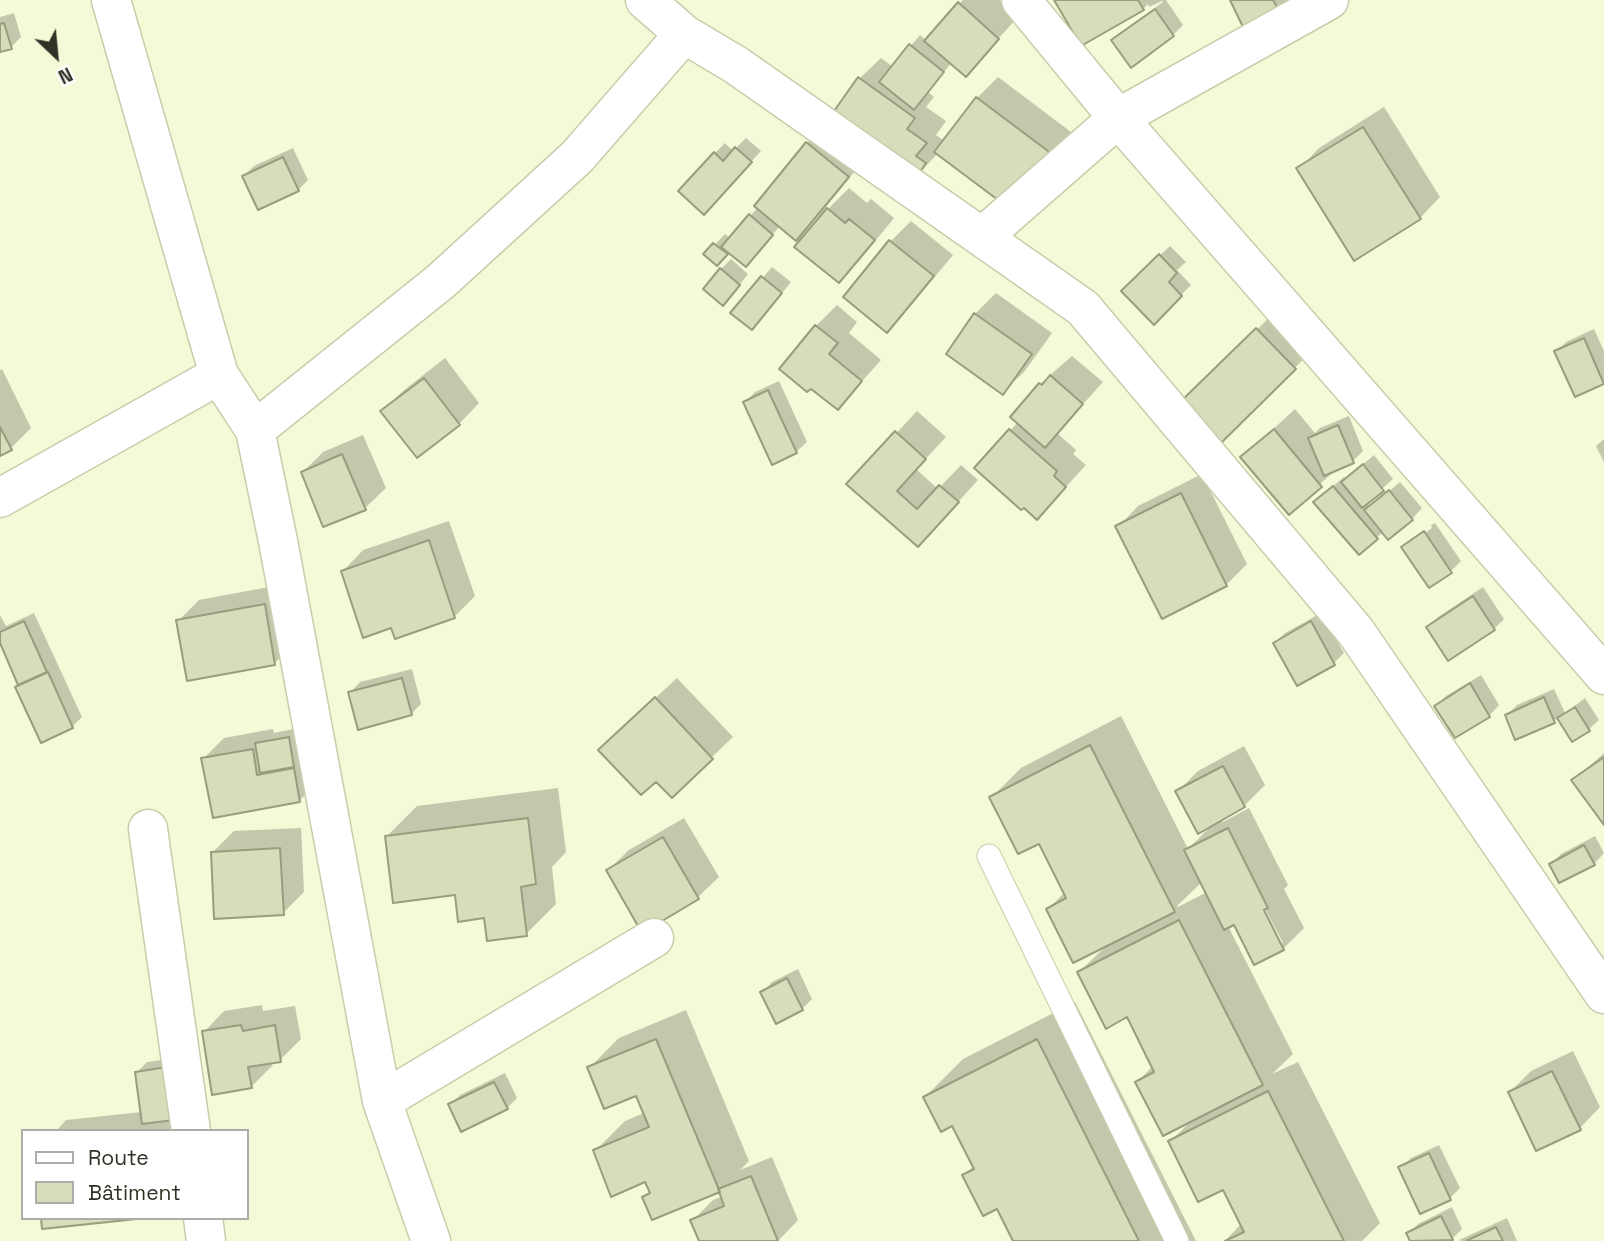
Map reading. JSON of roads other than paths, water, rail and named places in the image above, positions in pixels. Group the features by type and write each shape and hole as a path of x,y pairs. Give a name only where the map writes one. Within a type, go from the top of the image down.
{"street":[{"path":"111,0 219,375 255,430 382,1101 431,1241"},
{"path":"645,0 684,34 736,65 1083,308 1356,632 1604,994"},
{"path":"1021,0 1118,118 1604,675"},
{"path":"982,237 1118,118 1329,0"},
{"path":"255,430 440,282 577,157 684,34"},
{"path":"0,498 219,375"},
{"path":"148,829 191,1129"},
{"path":"382,1101 654,938"},
{"path":"203,1220 206,1241"}],"lane":[{"path":"989,856 1177,1241"}]}
